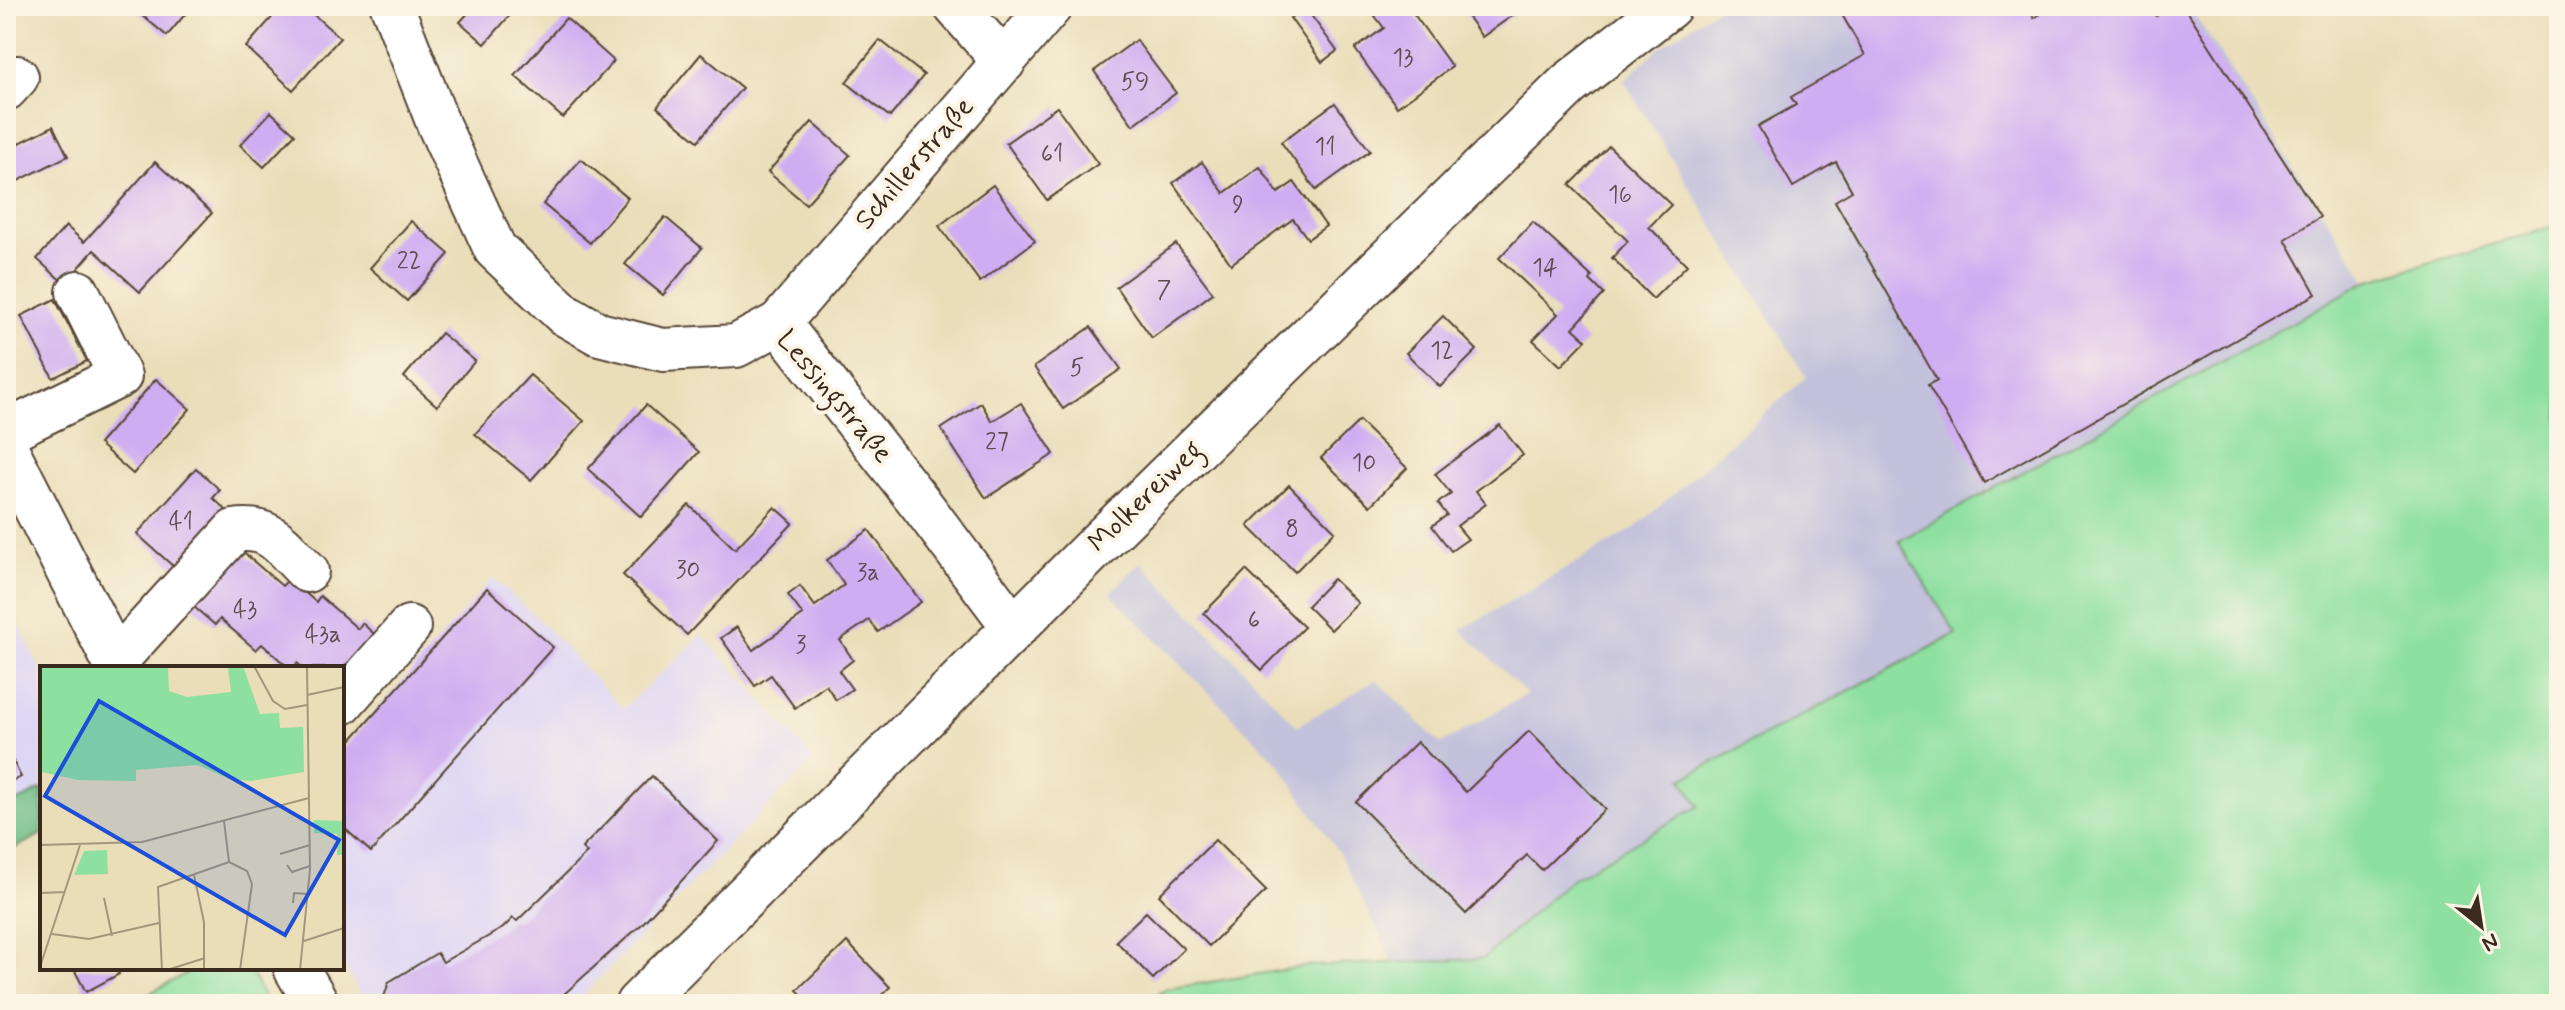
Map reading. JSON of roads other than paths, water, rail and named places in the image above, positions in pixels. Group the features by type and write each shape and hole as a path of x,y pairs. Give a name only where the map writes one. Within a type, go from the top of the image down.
{"main road":[{"name":"Molkereiweg","path":"638,1004 1014,628 1569,84 1669,6"},
{"path":"6,449 117,665"},
{"path":"297,970 317,1004"}],"street":[{"name":"Lessingstraße","path":"392,6 439,126 495,249 564,314 599,334 663,350 736,346 779,323 1014,628"},
{"path":"955,6 1004,62"},
{"name":"Schillerstraße","path":"779,323 1051,6"},
{"path":"6,432 120,376 78,292"},
{"path":"117,665 234,531 265,531 307,571"},
{"path":"344,701 409,627"}]}
